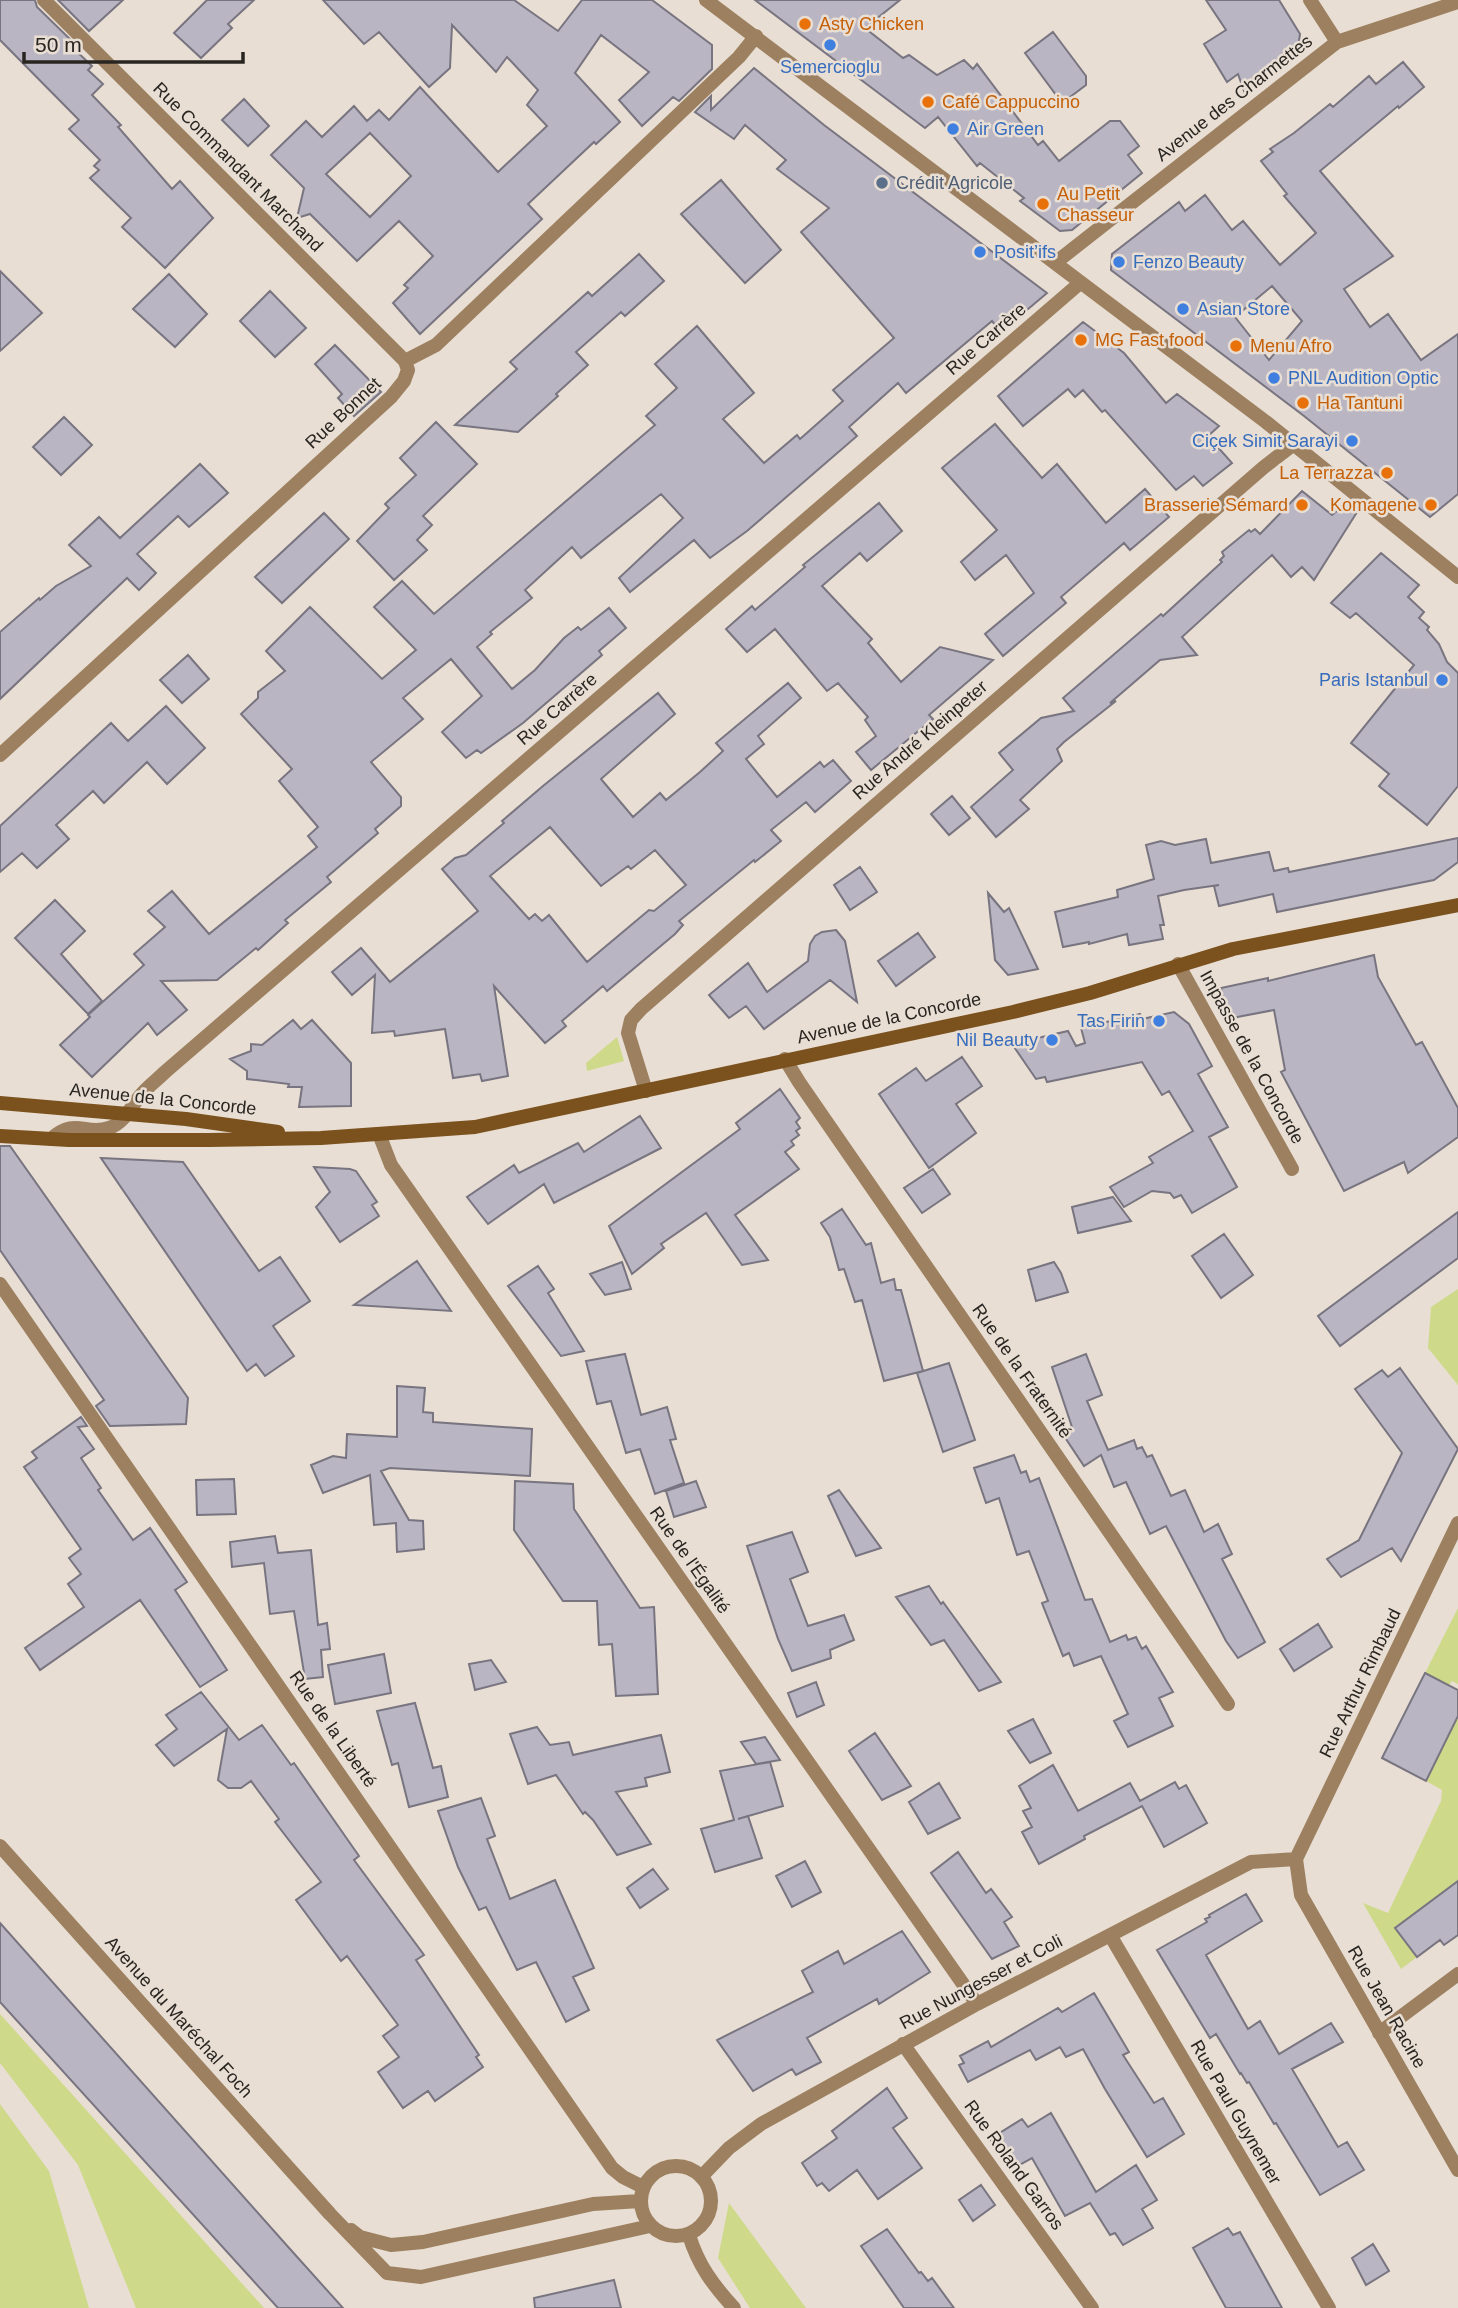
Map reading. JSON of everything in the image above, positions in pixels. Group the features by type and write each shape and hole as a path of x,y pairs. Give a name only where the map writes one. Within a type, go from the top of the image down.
{"main road":[{"name":"Avenue de la Concorde","path":"0,1136 209,1140 321,1138 475,1127 1013,1012 1090,993 1233,949 1458,905"},
{"name":"Avenue de la Concorde","path":"0,1103 186,1119 321,1138"}],"street":[{"name":"Rue Commandant Marchand","path":"44,0 405,361"},
{"path":"706,0 1294,444 1458,577"},
{"path":"1311,0 1337,42"},
{"name":"Avenue des Charmettes","path":"1055,263 1337,42 1458,2"},
{"path":"405,361 436,345 739,57 756,36"},
{"name":"Rue Carrère","path":"51,1139 68,1127 110,1127 128,1113 141,1094 165,1072 1080,283"},
{"name":"Rue Bonnet","path":"0,755 391,397 404,381 408,370 405,361"},
{"name":"Rue André Kleinpeter","path":"646,1091 628,1033 631,1020 641,1009 1253,476 1294,444"},
{"name":"Impasse de la Concorde","path":"1178,964 1292,1169"},
{"name":"Rue de la Fraternité","path":"785,1059 1228,1704"},
{"name":"Rue de l'Égalité","path":"379,1134 391,1165 977,2004"},
{"name":"Rue de la Liberté","path":"0,1284 612,2168 641,2194"},
{"name":"Rue Arthur Rimbaud","path":"1296,1859 1458,1523"},
{"name":"Avenue du Maréchal Foch","path":"0,1846 330,2214 387,2273 421,2277 650,2226"},
{"name":"Rue Nungesser et Coli","path":"702,2176 729,2148 761,2124 977,2004 1251,1862 1296,1859"},
{"name":"Rue Jean Racine","path":"1296,1859 1301,1895 1458,2170"},
{"name":"Rue Paul Guynemer","path":"1110,1935 1329,2308"},
{"path":"1379,2033 1458,1974"},
{"name":"Rue Roland Garros","path":"904,2044 1092,2308"},
{"path":"676,2165 702,2176 709,2189 710,2209 709,2216 701,2227 689,2235 675,2237 661,2234 650,2226 642,2214 641,2194 651,2175 676,2165"},
{"name":"Avenue du Maréchal Foch","path":"330,2214 360,2237 391,2245 423,2242 641,2194"},
{"path":"689,2235 695,2255 708,2279 734,2308"}],"green space":[{"path":"617,1037 624,1061 587,1071 586,1063"},
{"path":"1458,1289 1458,1385 1428,1348 1431,1307"},
{"path":"1458,1608 1458,1684 1452,1681 1449,1685 1425,1673"},
{"path":"1458,1716 1458,1881 1395,1927 1417,1957 1401,1969 1363,1903 1388,1913 1441,1801 1442,1790 1426,1781"},
{"path":"0,2014 264,2308 136,2308 78,2165 0,2063"},
{"path":"0,2104 49,2171 89,2308 0,2308"},
{"path":"729,2203 806,2308 750,2308 718,2258"}],"building":[{"path":"0,0 35,0 37,7 75,44 72,47 92,66 88,70 103,84 92,95 121,125 118,127 172,189 180,181 213,218 165,268 122,227 131,218 90,178 99,170 94,166 100,160 69,129 79,120 0,40"},
{"path":"58,0 123,0 89,31"},
{"path":"207,0 254,0 228,24 232,28 201,58 174,33"},
{"path":"323,0 514,0 558,31 582,0 652,0 712,45 712,69 679,101 673,97 642,126 619,100 649,72 601,35 575,73 620,122 596,144 594,142 528,204 542,219 420,334 393,303 408,288 404,285 433,256 399,221 357,261 310,214 297,218 304,188 271,155 306,121 322,137 354,106 367,121 379,110 389,120 420,87 498,172 547,126 527,105 538,90 507,57 496,72 452,25 450,68 429,87 379,32 364,44","holes":["370,133 411,176 370,217 326,174"]},
{"path":"755,0 900,0 865,28 903,58 909,55 937,75 964,60 973,69 977,64 1038,145 1043,141 1059,161 1110,121 1120,121 1139,146 1128,155 1142,173 1072,230 1060,231 1020,201 1024,198 980,163 977,166 938,117 925,128"},
{"path":"1206,0 1279,0 1300,34 1298,48 1244,91 1238,74 1227,82 1204,44 1226,30"},
{"path":"1053,32 1086,76 1086,85 1062,103 1025,53"},
{"path":"1403,62 1424,87 1320,171 1393,256 1344,289 1370,327 1388,314 1421,360 1458,334 1458,494 1430,517 1304,416 1111,270 1112,254 1179,202 1185,211 1205,195 1232,230 1243,221 1280,265 1316,233 1284,196 1287,194 1261,161 1273,152 1270,149 1330,104 1333,107 1369,76 1376,84","holes":["1272,286 1302,321 1269,360 1235,317"]},
{"path":"754,68 824,125 1047,293 1001,332 992,321 906,393 898,383 849,427 857,436 747,531 710,558 694,540 630,592 619,578 683,518 661,494 581,558 572,547 525,590 532,598 490,632 492,634 477,647 512,689 535,670 564,638 578,627 581,630 609,608 626,628 599,651 602,655 523,723 481,753 477,750 466,758 442,732 482,696 451,659 403,698 423,719 371,762 401,797 401,806 375,829 378,833 327,877 331,882 285,920 288,923 258,950 256,948 217,980 161,981 187,1010 157,1035 148,1023 92,1077 60,1045 90,1017 88,1015 144,965 134,954 165,927 148,911 172,891 209,934 317,847 308,836 318,827 279,781 292,769 241,714 258,698 258,692 285,671 266,651 310,607 382,679 416,650 374,607 402,581 434,614 655,425 646,416 677,388 655,364 697,326 754,393 723,419 764,463 797,435 800,439 843,401 833,390 894,338 801,232 829,208 777,169 786,160 745,125 734,139 695,112 711,96 711,110"},
{"path":"244,99 269,126 248,146 222,120"},
{"path":"721,180 781,250 745,283 681,214"},
{"path":"639,254 664,281 625,316 621,312 576,352 588,365 556,394 558,396 518,432 455,425 517,369 510,362 588,292 592,296"},
{"path":"0,271 42,313 0,351"},
{"path":"169,274 207,314 175,347 133,309"},
{"path":"270,291 306,328 275,357 240,321"},
{"path":"1083,322 1124,353 1166,403 1177,394 1219,426 1208,436 1232,463 1203,486 1194,476 1176,490 1105,410 1102,412 1083,390 1075,397 1068,389 1023,426 998,396"},
{"path":"335,345 381,392 354,416 338,398 342,394 315,364"},
{"path":"64,417 92,445 61,475 33,447"},
{"path":"436,422 477,464 423,516 432,525 417,540 427,550 394,580 357,541 389,508 385,504 416,475 400,458"},
{"path":"995,424 1042,478 1057,464 1106,523 1145,489 1169,517 1130,550 1124,543 1061,597 1066,603 1003,656 985,634 1034,593 1006,555 975,580 961,562 997,530 942,468"},
{"path":"200,464 228,493 189,527 178,516 137,554 156,573 139,590 127,578 0,699 0,632 39,598 40,600 56,586 91,566 69,545 99,517 120,538"},
{"path":"1302,491 1332,515 1349,501 1359,509 1314,580 1302,567 1291,577 1272,555 1182,637 1197,655 1160,660 1110,703 1116,701 1057,749 1062,761 1020,800 1029,809 996,837 971,807 1013,770 999,753 1041,718 1074,711 1063,698 1161,614 1163,616 1222,562 1222,552 1249,530 1251,532 1255,529 1260,534"},
{"path":"879,503 902,531 867,561 860,553 822,586 872,639 868,643 901,682 940,647 993,660 929,715 933,719 871,770 856,752 876,736 865,720 868,717 838,683 827,691 775,629 747,652 726,629 752,606 755,610 805,567 803,565"},
{"path":"324,513 349,539 282,603 255,577"},
{"path":"1381,553 1419,585 1408,597 1424,612 1419,618 1429,627 1427,630 1439,644 1447,662 1458,673 1458,786 1427,825 1379,786 1389,774 1351,743 1414,665 1356,613 1350,618 1331,603"},
{"path":"188,655 209,679 182,703 160,680"},
{"path":"788,683 801,698 758,736 764,744 746,759 777,797 820,762 824,767 833,760 851,781 815,812 806,802 771,830 781,841 679,921 683,925 675,934 607,991 603,986 562,1021 566,1026 545,1043 494,986 508,1076 482,1081 480,1074 453,1078 445,1029 395,1036 394,1031 372,1033 375,975 352,995 332,972 361,948 390,982 478,911 442,869 455,858 466,855 543,786 658,693 675,714 601,779 633,817 660,793 666,800 700,772 723,751 716,743","holes":["550,827 601,886 628,866 631,869 655,850 686,885 654,911 649,910 587,962 549,915 542,921 535,914 529,919 490,876"]},
{"path":"166,706 205,748 167,784 147,762 104,803 93,791 56,825 69,839 37,868 22,853 0,872 0,826 111,723 128,741"},
{"path":"952,796 970,818 949,835 931,814"},
{"path":"1458,838 1458,862 1434,880 1277,912 1273,894 1219,906 1214,886 1219,885 1184,890 1158,896 1164,925 1160,925 1163,939 1129,945 1127,934 1089,944 1063,947 1055,912 1118,897 1117,890 1154,879 1146,845 1161,841 1175,845 1206,839 1211,863 1269,852 1274,871 1288,868 1289,872"},
{"path":"860,867 877,892 850,910 834,885"},
{"path":"988,893 1004,912 1009,908 1038,969 1008,975 995,960"},
{"path":"55,900 85,931 61,954 102,1001 88,1014 15,938"},
{"path":"836,930 845,941 857,1002 830,980 764,1029 746,1006 729,1018 709,995 748,963 767,992 808,961 810,944 815,936"},
{"path":"918,933 935,957 896,986 878,961"},
{"path":"1374,955 1378,977 1416,1045 1422,1042 1458,1108 1458,1137 1408,1173 1404,1162 1344,1191 1281,1072 1285,1070 1274,1010 1227,1019 1221,988 1268,978 1268,981"},
{"path":"1174,1012 1189,1024 1212,1066 1198,1074 1228,1127 1209,1137 1237,1187 1192,1213 1181,1195 1174,1198 1170,1193 1152,1191 1124,1207 1110,1187 1153,1163 1149,1157 1193,1131 1169,1091 1162,1095 1142,1062 1047,1082 1045,1077 1036,1079 1012,1044 1068,1031 1076,1046 1085,1043 1081,1028 1140,1014 1142,1019"},
{"path":"293,1020 301,1029 312,1020 351,1063 351,1106 299,1107 302,1087 247,1079 247,1071 230,1059 251,1051 251,1044 262,1045"},
{"path":"962,1057 982,1086 956,1104 976,1133 929,1168 879,1094 916,1068 926,1081"},
{"path":"780,1089 800,1118 796,1122 800,1128 796,1131 799,1135 791,1141 794,1145 785,1152 799,1169 735,1215 768,1260 742,1265 706,1213 661,1244 664,1248 632,1274 609,1226 740,1129 736,1123"},
{"path":"640,1116 661,1148 554,1203 544,1184 488,1224 467,1197 514,1165 519,1173 578,1143 584,1152"},
{"path":"0,1146 10,1146 188,1398 186,1424 110,1426 96,1406 104,1400 0,1250"},
{"path":"101,1158 183,1162 259,1271 280,1257 310,1301 273,1326 294,1356 265,1376 256,1364 247,1371"},
{"path":"314,1167 356,1171 377,1202 372,1205 379,1216 340,1242 316,1207 330,1192"},
{"path":"933,1169 950,1194 922,1213 904,1188"},
{"path":"1113,1197 1131,1221 1078,1233 1072,1207"},
{"path":"842,1209 866,1245 871,1243 881,1283 894,1279 896,1290 901,1290 923,1371 884,1381 862,1300 855,1302 844,1269 839,1270 830,1237 821,1223"},
{"path":"1458,1212 1458,1258 1340,1346 1318,1316"},
{"path":"1224,1234 1253,1275 1221,1298 1192,1256"},
{"path":"417,1261 451,1311 354,1305"},
{"path":"622,1262 631,1289 605,1295 590,1274"},
{"path":"1054,1262 1068,1292 1036,1301 1028,1270"},
{"path":"538,1266 554,1289 548,1293 584,1351 561,1356 508,1286"},
{"path":"625,1354 641,1415 667,1407 676,1439 670,1440 684,1483 655,1494 640,1449 626,1453 611,1401 597,1404 586,1361"},
{"path":"1086,1354 1102,1395 1087,1401 1108,1450 1134,1440 1137,1449 1142,1447 1147,1457 1152,1455 1171,1496 1185,1490 1204,1532 1218,1524 1232,1554 1222,1559 1265,1642 1238,1658 1226,1641 1166,1526 1150,1534 1126,1482 1114,1487 1101,1455 1084,1466 1064,1436 1073,1430 1052,1367"},
{"path":"949,1363 975,1440 943,1452 917,1373"},
{"path":"1400,1368 1458,1449 1401,1561 1392,1548 1341,1577 1327,1559 1359,1540 1402,1453 1355,1389 1382,1370 1388,1377"},
{"path":"397,1386 425,1388 423,1412 433,1413 433,1422 532,1429 530,1476 390,1468 381,1471 409,1520 423,1521 424,1549 397,1552 396,1523 374,1525 370,1475 323,1493 311,1465 333,1456 346,1458 347,1434 397,1437"},
{"path":"81,1417 87,1426 78,1427 94,1449 81,1458 101,1488 98,1490 133,1540 150,1528 187,1582 175,1590 227,1670 200,1687 140,1600 40,1670 25,1648 84,1607 68,1584 81,1574 69,1558 81,1549 24,1467 37,1458 32,1452"},
{"path":"1014,1455 1021,1473 1026,1471 1030,1482 1039,1478 1085,1600 1092,1599 1110,1642 1126,1635 1128,1640 1136,1637 1142,1649 1146,1646 1173,1692 1159,1698 1173,1726 1128,1747 1114,1721 1128,1714 1101,1656 1074,1666 1069,1653 1063,1656 1042,1603 1048,1601 1029,1551 1017,1555 999,1498 986,1503 974,1468"},
{"path":"234,1479 236,1514 197,1515 196,1480"},
{"path":"515,1481 573,1484 574,1509 640,1608 654,1607 658,1694 616,1696 612,1644 599,1645 597,1601 563,1601 514,1530"},
{"path":"696,1481 706,1507 674,1517 666,1491"},
{"path":"839,1490 881,1548 856,1556 828,1496"},
{"path":"792,1532 808,1572 790,1579 808,1626 844,1615 854,1640 830,1650 831,1658 792,1671 778,1639 747,1546"},
{"path":"275,1536 278,1553 311,1550 318,1625 327,1623 330,1649 321,1650 323,1677 305,1679 294,1611 270,1614 264,1563 232,1567 230,1542"},
{"path":"929,1586 1001,1682 979,1691 944,1640 931,1645 896,1597"},
{"path":"1318,1624 1332,1647 1294,1671 1280,1649"},
{"path":"384,1654 391,1693 335,1704 328,1665"},
{"path":"491,1660 506,1682 475,1690 469,1664"},
{"path":"1425,1673 1458,1690 1458,1716 1426,1781 1382,1758"},
{"path":"816,1682 824,1705 797,1717 788,1693"},
{"path":"201,1692 239,1740 262,1725 291,1765 294,1763 359,1856 354,1860 424,1955 416,1960 479,2055 476,2057 483,2067 435,2101 428,2091 403,2108 378,2072 399,2057 383,2036 398,2025 347,1956 341,1961 296,1900 321,1882 275,1822 279,1819 251,1781 241,1788 228,1788 218,1780 227,1729 174,1766 156,1745 177,1729 166,1715"},
{"path":"415,1703 433,1768 441,1766 448,1797 409,1807 398,1763 392,1765 377,1711"},
{"path":"1033,1719 1051,1753 1030,1763 1008,1731"},
{"path":"537,1727 550,1745 569,1742 573,1755 661,1735 670,1772 645,1778 647,1786 616,1792 651,1844 617,1855 593,1820 585,1812 583,1814 556,1775 528,1784 510,1734"},
{"path":"875,1733 911,1786 882,1800 849,1751"},
{"path":"765,1737 780,1760 756,1764 741,1742"},
{"path":"770,1762 783,1806 748,1816 762,1858 715,1872 701,1829 734,1820 720,1771"},
{"path":"1053,1765 1078,1811 1130,1783 1140,1801 1175,1782 1179,1789 1186,1785 1207,1823 1164,1847 1142,1806 1084,1836 1085,1839 1039,1864 1022,1832 1032,1827 1023,1811 1031,1808 1019,1786"},
{"path":"939,1783 960,1818 928,1834 909,1802"},
{"path":"481,1798 495,1836 487,1839 510,1899 555,1880 594,1968 573,1977 589,2010 566,2022 536,1962 517,1970 486,1907 479,1910 458,1867 438,1811"},
{"path":"958,1852 986,1893 991,1889 1012,1917 1004,1922 1019,1946 992,1959 931,1873"},
{"path":"805,1861 821,1892 792,1907 776,1876"},
{"path":"653,1869 668,1889 640,1908 627,1888"},
{"path":"1458,1881 1458,1935 1444,1945 1440,1940 1417,1957 1395,1928"},
{"path":"1246,1894 1262,1921 1206,1955 1248,2029 1260,2021 1279,2054 1331,2023 1343,2042 1292,2069 1338,2147 1347,2142 1364,2170 1320,2195 1276,2123 1274,2124 1249,2082 1240,2074 1216,2034 1210,2038 1157,1950 1207,1922 1205,1919 1210,1917 1209,1915"},
{"path":"0,1923 343,2308 278,2308 0,2002"},
{"path":"902,1931 930,1972 879,2004 877,1999 807,2038 821,2062 796,2075 792,2069 753,2091 717,2040 813,1992 802,1971 838,1951 844,1964"},
{"path":"1094,1993 1129,2052 1123,2055 1154,2103 1163,2098 1184,2134 1147,2157 1083,2049 1066,2057 1060,2047 1036,2060 1030,2050 968,2082 959,2065 964,2063 960,2056 988,2041 991,2047 1058,2008 1062,2012"},
{"path":"887,2088 907,2118 893,2128 922,2168 878,2199 857,2170 829,2191 822,2183 817,2186 802,2163 837,2138 832,2131"},
{"path":"1051,2113 1096,2192 1136,2165 1157,2200 1142,2209 1153,2228 1123,2245 1115,2233 1110,2235 1090,2203 1065,2216 1032,2158 1012,2169 990,2139 1022,2119 1028,2127"},
{"path":"981,2185 995,2205 973,2221 959,2200"},
{"path":"1228,2228 1233,2235 1240,2232 1282,2308 1226,2308 1193,2248"},
{"path":"887,2229 919,2273 928,2281 932,2278 954,2308 904,2308 861,2246"},
{"path":"1373,2244 1389,2271 1366,2285 1352,2258"},
{"path":"614,2280 621,2308 535,2308 534,2298"}],"place":[{"name":"Asty Chicken","path":"805,24"},
{"name":"Semercioglu","path":"830,45"},
{"name":"Café Cappuccino","path":"928,102"},
{"name":"Air Green","path":"953,129"},
{"name":"Crédit Agricole","path":"882,183"},
{"name":"Au Petit Chasseur","path":"1043,204"},
{"name":"Posit’ifs","path":"980,252"},
{"name":"Fenzo Beauty","path":"1119,262"},
{"name":"Asian Store","path":"1183,309"},
{"name":"MG Fast food","path":"1081,340"},
{"name":"Menu Afro","path":"1236,346"},
{"name":"PNL Audition Optic","path":"1274,378"},
{"name":"Ha Tantuni","path":"1303,403"},
{"name":"Ciçek Simit Sarayi","path":"1352,441"},
{"name":"La Terrazza","path":"1387,473"},
{"name":"Brasserie Sémard","path":"1302,505"},
{"name":"Komagene","path":"1431,505"},
{"name":"Paris Istanbul","path":"1442,680"},
{"name":"Tas Firin","path":"1159,1021"},
{"name":"Nil Beauty","path":"1052,1040"}]}
